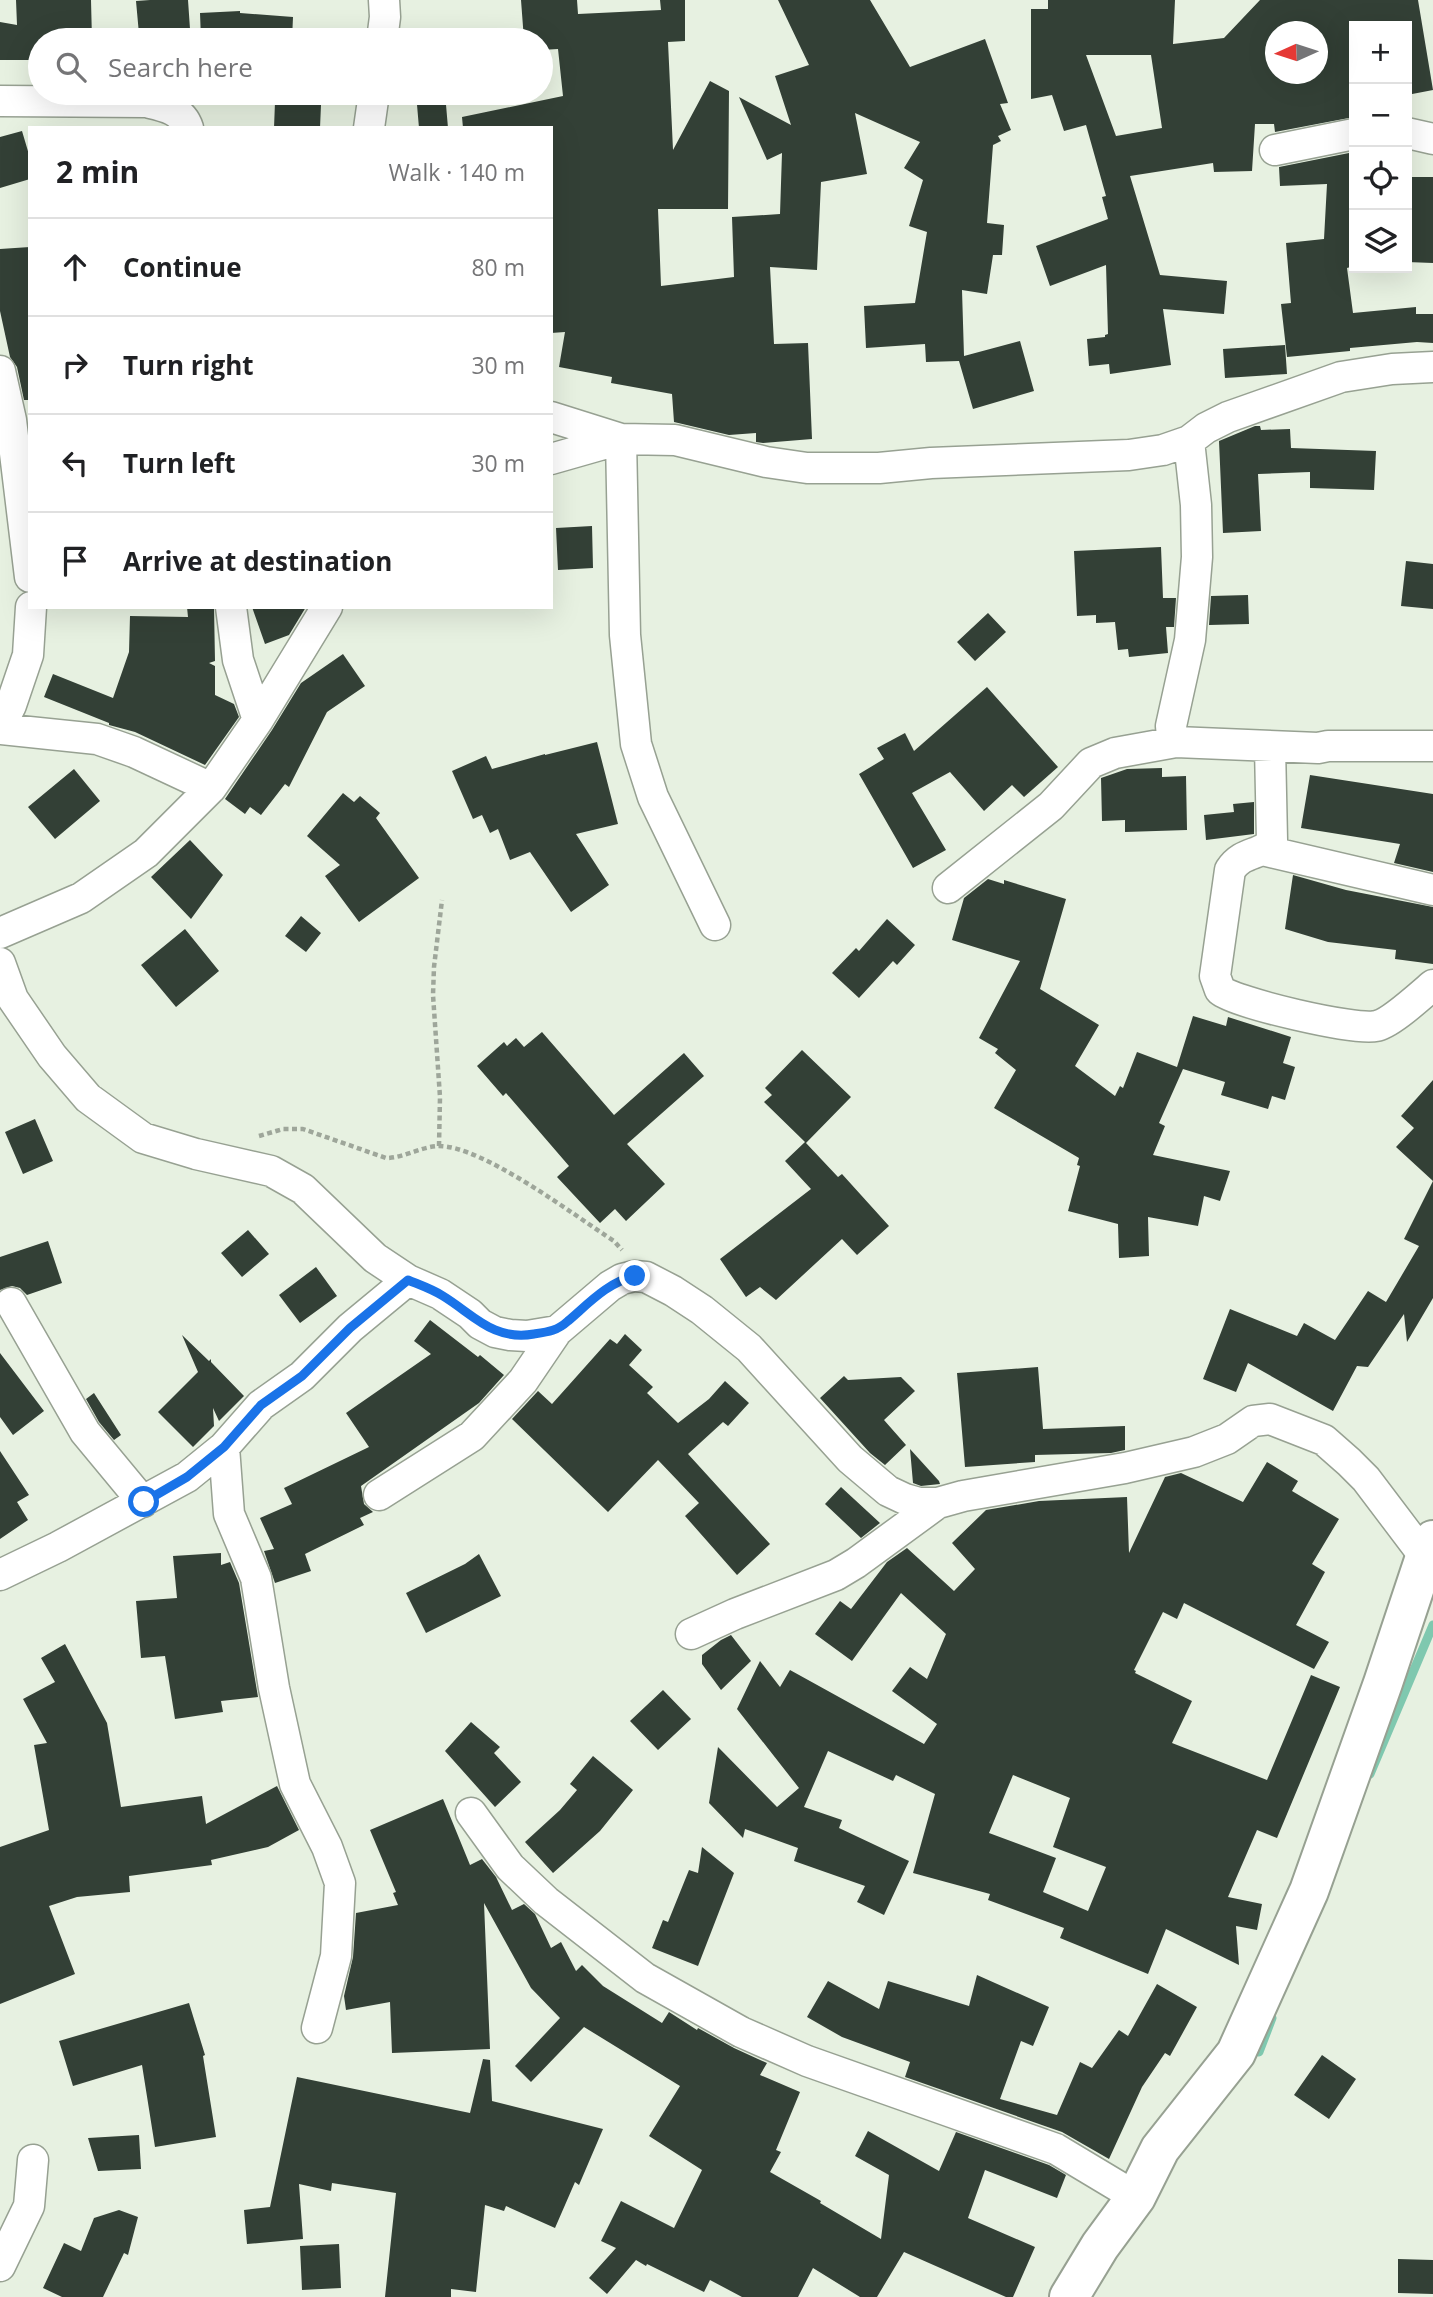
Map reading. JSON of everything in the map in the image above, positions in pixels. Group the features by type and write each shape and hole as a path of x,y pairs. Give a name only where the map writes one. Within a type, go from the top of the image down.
{"street":[{"path":"384,0 384,28"},
{"path":"0,101 28,101"},
{"path":"160,105 169,107 185,119 187,126"},
{"path":"369,126 372,105"},
{"path":"1412,134 1433,139"},
{"path":"1275,150 1349,135"},
{"path":"553,418 621,439 675,440 766,462 807,468 879,468 931,463 1129,455 1163,450 1189,441 1206,428 1228,417 1341,377 1392,369 1433,367"},
{"path":"0,371 11,420 28,560"},
{"path":"553,458 621,439"},
{"path":"621,439 625,635 636,744 653,797 715,925"},
{"path":"1176,742 1171,726 1190,640 1197,557 1196,505 1189,441"},
{"path":"30,609 28,655 0,728 96,739 134,751 211,788"},
{"path":"231,609 239,660 258,720"},
{"path":"0,933 81,898 146,853 211,788 258,720 326,609"},
{"path":"948,888 1051,806 1091,763 1115,753 1176,742 1318,748 1433,746"},
{"path":"1270,747 1272,840 1270,845 1262,850 1237,860 1230,870 1215,976 1217,985 1224,993 1252,1003 1348,1026 1366,1027 1384,1024 1433,985"},
{"path":"1262,850 1433,890"},
{"path":"0,963 13,999 52,1056 88,1097 144,1138 271,1171 303,1189 375,1258 408,1280 440,1294 495,1332 527,1336 557,1331"},
{"path":"379,1495 472,1437 523,1381 557,1331 622,1279 635,1276 646,1277 673,1291 702,1310 749,1348 850,1459 888,1491 905,1499 919,1503 937,1503 963,1496 1125,1468 1194,1452 1227,1439 1253,1421 1270,1419 1324,1440 1366,1479 1429,1548 1309,1891 1236,2053 1160,2149 1136,2197 1100,2246 1069,2297"},
{"path":"0,1575 144,1502 187,1477 224,1447 261,1405 302,1376 350,1328 408,1280"},
{"path":"11,1303 85,1432 144,1502"},
{"path":"224,1447 229,1514 256,1578 274,1688 295,1784 327,1847 340,1884 336,1956 317,2028"},
{"path":"691,1634 836,1575 937,1503"},
{"path":"471,1813 510,1867 622,1962 645,1978 741,2032 807,2061 1056,2149 1136,2197"},
{"path":"0,2266 29,2206 33,2160"}],"path":[{"path":"439,1146 440,1097 433,995 442,900"},
{"path":"210,1157 266,1133 283,1129 303,1129 386,1158 396,1158 439,1146 478,1156 499,1166 614,1241 646,1277"}],"building":[{"path":"16,0 91,0 92,28 28,28 28,60 0,60 0,22 17,25"},
{"path":"188,0 190,28 138,28 136,1"},
{"path":"521,0 577,0 578,14 661,10 660,0 685,0 685,41 668,42 673,150 710,81 729,91 728,209 658,209 661,286 734,277 732,217 780,214 782,153 767,160 739,97 791,125 775,76 809,65 778,0 870,0 910,67 985,39 1008,103 1000,104 1011,130 998,136 1001,141 993,145 987,223 1004,225 1002,255 993,255 987,294 962,290 964,356 1020,341 1034,391 973,409 959,361 926,362 925,344 866,348 864,306 915,303 927,232 909,226 923,180 904,168 920,142 855,113 867,174 821,182 817,270 770,267 774,344 808,343 812,439 763,443 756,442 756,433 729,435 674,422 672,394 611,383 612,377 559,367 565,332 553,333 553,126 463,126 462,117 520,105 553,105 553,98 563,96 558,49 553,49 553,28 523,28"},
{"path":"1048,0 1175,0 1173,44 1224,38 1260,0 1418,0 1433,90 1412,94 1412,21 1349,21 1349,118 1275,132 1274,124 1255,124 1252,171 1214,172 1213,163 1130,176 1160,275 1227,281 1224,314 1163,309 1171,365 1110,374 1109,364 1089,366 1087,339 1105,337 1108,334 1106,265 1050,286 1036,246 1108,219 1102,197 1106,196 1086,125 1064,131 1052,95 1031,99 1031,9 1048,9","holes":["1086,55 1151,55 1162,128 1116,136"]},
{"path":"240,11 293,17 293,28 201,28 200,13"},
{"path":"275,105 321,105 320,126 274,126"},
{"path":"417,105 446,105 448,126 419,126"},
{"path":"22,131 28,151 28,180 0,188 0,137"},
{"path":"1349,153 1347,268 1353,313 1416,307 1416,314 1433,314 1433,343 1350,348 1350,351 1287,357 1281,304 1291,303 1286,243 1324,239 1327,184 1280,186 1279,167"},
{"path":"1412,177 1433,177 1433,263 1412,262"},
{"path":"28,247 28,400 24,400 17,367 10,357 0,311 0,249"},
{"path":"1285,345 1287,374 1225,378 1223,349"},
{"path":"1260,426 1261,430 1290,429 1291,448 1376,451 1374,490 1310,488 1310,472 1258,474 1261,531 1223,533 1219,441"},
{"path":"592,526 593,568 558,570 556,528"},
{"path":"1161,547 1163,598 1176,598 1174,627 1166,627 1168,653 1129,657 1128,649 1118,650 1115,622 1096,623 1096,615 1077,616 1074,551"},
{"path":"1406,561 1433,564 1433,609 1401,606"},
{"path":"1248,595 1249,624 1209,625 1211,596"},
{"path":"187,609 214,609 215,661 209,663 215,666 215,695 234,704 239,717 205,765 135,732 109,725 44,697 53,674 113,698 129,652 130,616 188,617"},
{"path":"253,609 305,609 289,635 265,644"},
{"path":"988,613 1006,632 975,661 957,642"},
{"path":"343,654 365,686 327,712 289,787 285,784 261,815 250,807 245,814 225,799 301,683"},
{"path":"987,687 1058,767 1024,797 1012,785 984,811 950,772 912,793 946,850 913,868 859,774 884,759 877,748 905,733 914,751"},
{"path":"597,742 618,824 576,834 609,885 571,912 530,852 510,860 498,829 490,833 482,815 473,819 452,771 486,756 492,769"},
{"path":"1162,768 1162,777 1186,776 1187,830 1125,832 1125,820 1102,821 1101,778 1127,769"},
{"path":"74,769 100,801 55,839 28,807"},
{"path":"1310,775 1433,794 1433,872 1394,863 1400,844 1301,828"},
{"path":"343,793 354,802 360,796 380,813 376,818 419,878 359,922 325,876 340,865 307,836"},
{"path":"1254,802 1254,834 1206,840 1204,815 1234,812 1233,804"},
{"path":"190,840 223,875 191,919 151,877"},
{"path":"1293,875 1346,890 1433,907 1433,964 1395,959 1396,950 1328,942 1285,929"},
{"path":"988,879 1004,884 1004,880 1066,899 1040,989 1099,1025 1075,1066 1115,1096 1120,1086 1123,1088 1137,1052 1177,1067 1193,1016 1226,1026 1228,1017 1291,1037 1283,1063 1295,1067 1285,1100 1272,1096 1268,1109 1221,1095 1225,1082 1183,1069 1159,1123 1165,1126 1153,1155 1230,1171 1220,1201 1204,1196 1198,1226 1148,1217 1149,1256 1119,1258 1118,1224 1068,1211 1080,1166 1077,1165 1079,1158 994,1108 1016,1070 995,1053 998,1049 979,1038 1020,961 952,940 964,898"},
{"path":"301,916 321,933 306,952 285,936"},
{"path":"887,919 915,945 897,965 893,961 859,998 832,973 856,948 859,951"},
{"path":"185,929 219,971 176,1007 141,965"},
{"path":"542,1032 614,1115 684,1053 704,1076 627,1144 665,1184 626,1221 615,1209 600,1223 557,1177 569,1166 506,1093 503,1096 477,1066 504,1042 507,1046 516,1038 524,1047"},
{"path":"802,1050 851,1097 806,1143 838,1177 842,1174 889,1226 857,1255 842,1239 776,1300 760,1287 746,1297 720,1259 811,1189 785,1161 805,1142 764,1102 772,1095 765,1088"},
{"path":"1433,1080 1433,1181 1396,1147 1414,1128 1401,1116"},
{"path":"35,1119 53,1161 23,1174 5,1132"},
{"path":"1433,1181 1433,1298 1407,1342 1404,1314 1368,1367 1357,1366 1333,1411 1248,1363 1236,1392 1203,1379 1230,1309 1297,1336 1304,1323 1335,1340 1368,1291 1386,1302 1419,1246 1404,1239"},
{"path":"248,1230 269,1254 242,1277 221,1253"},
{"path":"48,1241 62,1283 27,1295 20,1288 12,1286 0,1290 0,1257"},
{"path":"316,1267 337,1296 300,1323 279,1295"},
{"path":"430,1320 504,1375 479,1403 361,1486 364,1504 373,1512 360,1518 364,1525 305,1554 311,1571 275,1583 264,1551 274,1549 260,1518 292,1504 284,1488 369,1447 346,1413 431,1354 414,1341"},
{"path":"625,1334 642,1350 629,1365 653,1387 647,1393 678,1423 709,1399 725,1381 749,1403 728,1426 723,1422 688,1454 770,1544 737,1575 685,1516 699,1503 658,1460 608,1512 512,1419 538,1391 552,1404 610,1339 617,1344"},
{"path":"182,1335 209,1361 211,1359 244,1396 219,1421 213,1408 214,1426 193,1447 158,1412 198,1372"},
{"path":"0,1353 44,1411 13,1435 0,1417"},
{"path":"1038,1367 1043,1429 1125,1426 1125,1450 1111,1453 1035,1455 1035,1462 965,1467 957,1373"},
{"path":"844,1376 848,1380 901,1377 915,1391 884,1420 906,1445 885,1465 870,1453 820,1398"},
{"path":"94,1393 121,1435 114,1440 99,1422 86,1399"},
{"path":"910,1449 940,1484 921,1486 913,1483"},
{"path":"0,1451 29,1495 17,1502 28,1520 0,1539"},
{"path":"1267,1462 1298,1481 1292,1491 1339,1519 1312,1564 1325,1572 1296,1625 1329,1642 1314,1669 1184,1603 1177,1619 1163,1612 1134,1670 1135,1673 1192,1701 1172,1743 1267,1780 1311,1675 1340,1687 1277,1838 1257,1830 1228,1897 1262,1904 1257,1930 1236,1926 1239,1965 1166,1929 1148,1974 1060,1938 1064,1928 988,1900 990,1894 913,1873 935,1794 896,1775 893,1781 828,1751 804,1807 842,1820 839,1828 909,1861 884,1915 857,1902 865,1886 794,1861 798,1848 745,1829 743,1838 709,1803 718,1747 777,1807 799,1788 737,1709 760,1661 780,1687 790,1670 924,1744 937,1724 892,1691 910,1667 927,1679 946,1634 901,1593 852,1661 815,1634 840,1601 851,1609 887,1562 907,1548 954,1591 975,1569 952,1543 986,1510 1039,1501 1127,1497 1129,1553 1165,1477 1181,1473 1243,1502","holes":["1013,1775 1070,1798 1053,1847 1106,1867 1088,1911 1043,1892 1056,1858 989,1833"]},
{"path":"841,1487 880,1523 861,1538 825,1504"},
{"path":"221,1553 221,1565 230,1562 239,1583 258,1697 221,1701 223,1712 175,1719 165,1656 141,1658 136,1601 177,1598 173,1556"},
{"path":"479,1554 501,1596 426,1633 406,1593 465,1564"},
{"path":"731,1635 751,1661 721,1690 702,1664 702,1655"},
{"path":"65,1644 107,1723 121,1807 202,1796 206,1824 277,1786 299,1830 268,1847 211,1860 212,1865 129,1876 130,1892 77,1897 49,1906 75,1974 0,2004 0,1847 49,1830 34,1745 47,1743 23,1699 55,1682 41,1658"},
{"path":"663,1690 691,1719 658,1750 630,1721"},
{"path":"471,1722 500,1747 494,1753 521,1782 495,1807 445,1751"},
{"path":"593,1756 633,1790 600,1831 553,1873 525,1842 560,1810 577,1790 570,1784"},
{"path":"443,1799 470,1865 482,1859 496,1877 512,1910 524,1904 535,1914 551,1948 561,1942 576,1971 582,1965 603,1986 662,2023 669,2012 697,2030 698,2028 767,2063 760,2075 800,2092 776,2150 781,2152 770,2172 821,2201 820,2203 881,2239 889,2175 855,2156 868,2131 939,2171 956,2132 1049,2165 1066,2175 1057,2198 985,2170 968,2218 1035,2247 1013,2297 1006,2297 904,2252 877,2297 860,2297 813,2268 798,2297 742,2297 710,2280 704,2292 636,2260 607,2294 589,2278 616,2248 601,2241 621,2201 674,2228 702,2170 649,2136 680,2086 584,2027 531,2082 515,2066 560,2018 531,1988 484,1903 490,2049 392,2053 390,2002 346,2010 344,1996 353,1957 356,1913 398,1905 393,1893 396,1892 370,1830"},
{"path":"702,1847 734,1873 698,1966 652,1948 663,1920 668,1922 689,1870 698,1873"},
{"path":"977,1975 1049,2007 1033,2046 1021,2041 1000,2099 1057,2115 1080,2062 1092,2068 1119,2030 1128,2036 1157,1984 1197,2007 1170,2056 1165,2053 1142,2087 1109,2159 1062,2132 905,2077 910,2062 842,2037 807,2017 828,1981 879,2009 888,1981 969,2006"},
{"path":"189,2003 205,2055 203,2056 216,2137 155,2147 142,2065 73,2086 59,2041"},
{"path":"1322,2055 1356,2079 1329,2119 1294,2095"},
{"path":"483,2059 490,2060 492,2101 603,2129 579,2185 575,2182 555,2228 506,2206 504,2211 485,2205 476,2292 451,2289 451,2297 385,2297 396,2193 332,2183 331,2191 299,2184 303,2239 247,2244 244,2210 270,2207 297,2077 470,2113"},
{"path":"139,2135 141,2169 98,2171 88,2138"},
{"path":"119,2210 138,2217 128,2255 124,2253 103,2297 62,2297 43,2288 64,2243 81,2251 94,2218"},
{"path":"339,2244 341,2288 302,2290 300,2246"},
{"path":"1398,2259 1433,2260 1433,2294 1398,2293"}],"waterway":[{"path":"1370,1774 1433,1625"},
{"path":"1259,2052 1272,2018"}],"route":[{"path":"144,1502 187,1477 224,1447 261,1405 302,1376 350,1328 408,1280 440,1294 495,1332 527,1336 557,1331 610,1286 635,1276"}]}
